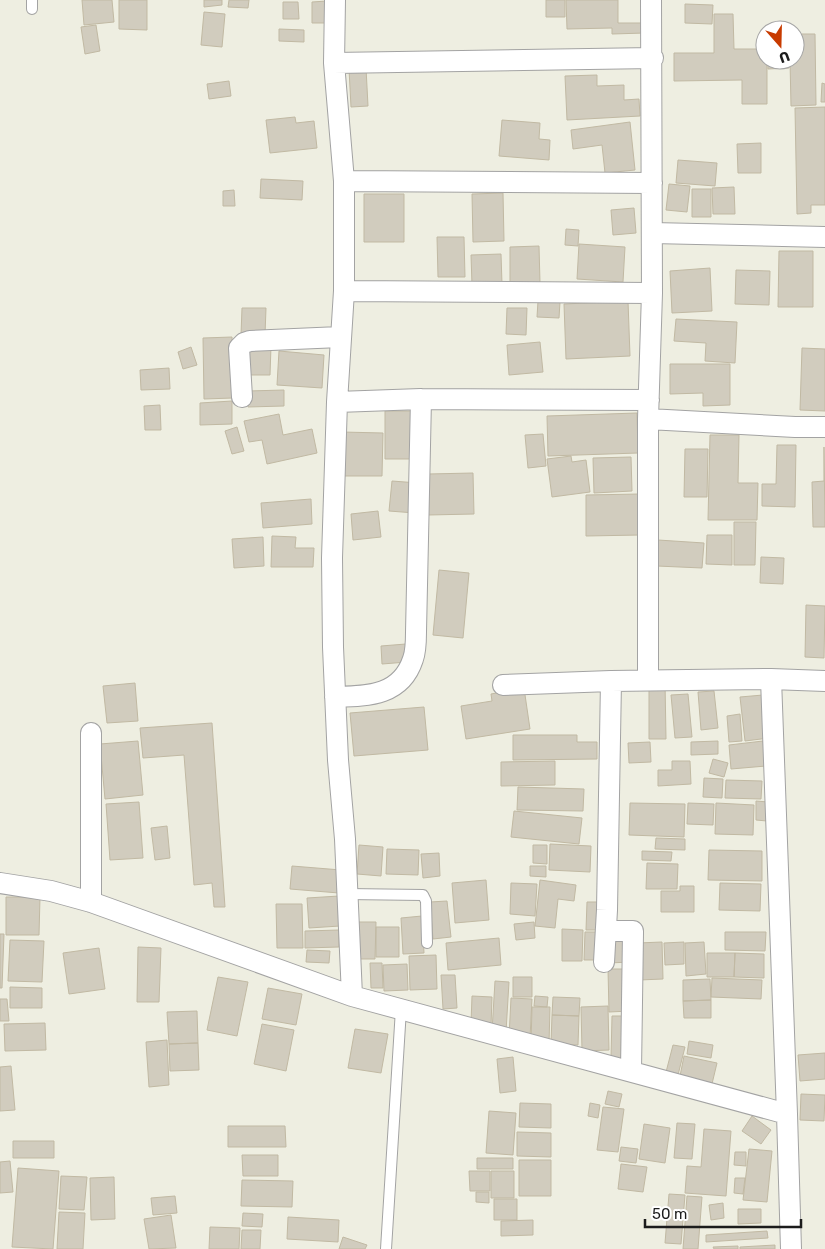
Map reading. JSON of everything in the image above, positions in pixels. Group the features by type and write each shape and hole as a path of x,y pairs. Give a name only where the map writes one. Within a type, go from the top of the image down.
{"street":[{"path":"334,0 334,63 344,181 344,291 337,402 332,558 336,697 352,996"},
{"path":"648,680 649,410 652,293 651,0"},
{"path":"334,63 652,58"},
{"path":"344,181 652,183"},
{"path":"652,234 825,237"},
{"path":"344,291 652,293"},
{"path":"242,398 239,348 244,343 250,340 340,337"},
{"path":"337,402 421,399 649,410 795,427 825,427"},
{"path":"336,697 358,697 384,693 394,686 408,671 414,657 421,399"},
{"path":"771,679 791,1249"},
{"path":"503,685 648,680 771,679 825,681"},
{"path":"604,962 611,681"},
{"path":"91,733 91,902"},
{"path":"0,883 51,891 91,902 352,996 787,1114"},
{"path":"606,931 633,933 630,1071"}],"lane":[{"path":"347,894 423,894 426,901 426,943"},
{"path":"386,1249 402,1009"}],"building":[{"path":"82,0 112,0 114,22 84,25"},
{"path":"119,0 147,0 147,30 119,29"},
{"path":"204,0 222,0 222,5 204,7"},
{"path":"229,0 249,0 248,8 228,7"},
{"path":"546,0 565,0 565,17 546,17"},
{"path":"566,0 618,0 618,23 644,23 645,33 612,34 612,28 567,29"},
{"path":"327,1 327,23 312,23 312,2"},
{"path":"283,2 298,2 299,19 283,19"},
{"path":"685,4 713,5 712,24 685,23"},
{"path":"204,12 225,14 222,47 201,45"},
{"path":"714,14 733,14 734,49 755,49 755,70 767,70 767,104 742,104 742,80 674,81 674,53 714,53"},
{"path":"96,25 100,51 85,54 81,27"},
{"path":"279,29 304,30 304,42 279,41"},
{"path":"805,34 815,34 816,105 791,106 790,70 805,70"},
{"path":"366,68 368,106 351,107 349,69"},
{"path":"597,75 597,86 624,85 624,100 639,99 640,116 567,120 565,76"},
{"path":"229,81 231,96 209,99 207,84"},
{"path":"822,83 825,84 825,102 821,102"},
{"path":"825,107 825,205 811,205 811,213 797,214 795,108"},
{"path":"295,117 296,123 314,121 317,148 270,153 266,120"},
{"path":"502,120 540,123 539,139 550,140 549,160 499,156"},
{"path":"630,122 635,170 605,173 602,145 573,149 571,130"},
{"path":"761,143 761,173 738,173 737,144"},
{"path":"678,160 717,163 715,186 676,183"},
{"path":"261,179 303,181 302,200 260,198"},
{"path":"669,184 690,186 687,212 666,210"},
{"path":"734,187 735,214 713,214 712,188"},
{"path":"692,189 711,189 711,217 692,217"},
{"path":"234,190 235,206 223,206 223,191"},
{"path":"503,193 504,241 473,242 472,194"},
{"path":"364,194 404,194 404,242 364,242"},
{"path":"634,208 636,233 613,235 611,210"},
{"path":"566,229 579,230 578,246 565,245"},
{"path":"437,237 464,237 465,277 438,277"},
{"path":"579,244 625,247 623,282 577,279"},
{"path":"539,246 540,283 510,284 510,247"},
{"path":"779,251 813,251 813,307 778,307"},
{"path":"501,254 502,284 472,285 471,255"},
{"path":"710,268 712,311 672,313 670,271"},
{"path":"736,270 770,271 769,305 735,304"},
{"path":"538,301 560,302 559,318 537,317"},
{"path":"628,301 630,356 566,359 564,304"},
{"path":"242,308 266,308 265,335 241,335"},
{"path":"507,308 527,308 526,335 506,334"},
{"path":"676,319 737,322 735,363 705,361 706,343 674,341"},
{"path":"232,337 233,398 204,399 203,338"},
{"path":"540,342 543,372 509,375 507,345"},
{"path":"248,345 271,346 270,375 247,375"},
{"path":"191,347 197,365 183,369 178,352"},
{"path":"802,348 825,349 825,411 800,410"},
{"path":"279,351 324,355 322,388 277,385"},
{"path":"670,364 730,364 730,405 703,406 703,393 670,394"},
{"path":"169,368 170,389 141,390 140,370"},
{"path":"284,390 284,406 248,407 248,391"},
{"path":"232,401 232,424 200,425 200,403"},
{"path":"160,405 161,430 145,430 144,406"},
{"path":"385,411 417,411 417,459 385,459"},
{"path":"637,413 638,453 548,456 547,416"},
{"path":"279,414 283,435 312,429 317,453 267,464 262,440 249,442 244,421"},
{"path":"237,427 244,451 232,454 225,431"},
{"path":"342,432 383,433 382,476 341,476"},
{"path":"543,434 546,466 528,468 525,435"},
{"path":"710,435 739,435 738,483 758,483 757,520 708,520"},
{"path":"777,445 796,445 795,507 762,506 762,484 776,484"},
{"path":"824,447 825,527 813,527 812,482 824,481"},
{"path":"685,449 708,449 707,497 684,497"},
{"path":"571,456 572,462 586,460 590,492 552,497 547,459"},
{"path":"631,457 632,491 594,493 593,458"},
{"path":"473,473 474,514 428,515 428,474"},
{"path":"392,481 418,483 415,513 389,511"},
{"path":"639,494 640,535 586,536 586,495"},
{"path":"311,499 312,524 263,528 261,503"},
{"path":"378,511 381,537 353,540 351,514"},
{"path":"734,522 756,522 755,565 734,565"},
{"path":"707,535 732,535 732,565 706,564"},
{"path":"272,536 296,537 295,548 314,548 313,567 271,567"},
{"path":"263,537 264,566 234,568 232,539"},
{"path":"658,540 704,543 702,568 657,566"},
{"path":"761,557 784,558 783,584 760,583"},
{"path":"439,570 469,573 463,638 433,635"},
{"path":"806,605 825,606 824,658 805,657"},
{"path":"406,644 407,662 382,664 381,646"},
{"path":"649,682 665,682 666,739 649,739"},
{"path":"135,683 138,721 107,723 103,686"},
{"path":"524,688 530,729 466,739 461,706 492,701 491,694"},
{"path":"714,691 718,728 701,730 698,692"},
{"path":"688,694 692,737 675,738 671,695"},
{"path":"763,695 769,738 745,741 740,697"},
{"path":"424,707 428,750 354,756 350,713"},
{"path":"740,714 742,741 729,742 727,716"},
{"path":"212,723 225,907 214,907 212,883 194,885 184,755 143,758 140,728"},
{"path":"513,735 577,735 577,742 597,742 597,759 513,760"},
{"path":"138,741 143,795 105,799 100,744"},
{"path":"718,741 718,754 691,755 691,742"},
{"path":"763,741 766,766 731,769 729,745"},
{"path":"650,742 651,762 629,763 628,743"},
{"path":"713,759 728,763 724,777 709,773"},
{"path":"555,761 555,785 501,786 501,762"},
{"path":"672,761 690,761 691,784 658,786 658,770 672,770"},
{"path":"704,778 723,779 722,798 703,797"},
{"path":"726,780 762,781 761,799 725,798"},
{"path":"518,787 584,789 583,811 517,810"},
{"path":"756,801 768,802 767,821 756,820"},
{"path":"139,802 143,858 110,860 106,804"},
{"path":"630,803 685,804 684,837 629,835"},
{"path":"688,803 714,804 713,825 687,824"},
{"path":"716,803 754,805 753,835 715,834"},
{"path":"514,811 582,818 579,844 511,837"},
{"path":"167,826 170,858 155,860 151,828"},
{"path":"656,838 685,839 685,850 655,849"},
{"path":"550,844 591,846 590,872 549,870"},
{"path":"359,845 383,847 381,876 357,874"},
{"path":"533,845 547,845 547,864 533,863"},
{"path":"387,849 419,850 418,875 386,874"},
{"path":"709,850 762,851 762,881 708,880"},
{"path":"642,851 672,852 671,861 642,860"},
{"path":"439,853 440,876 423,878 421,854"},
{"path":"647,863 678,864 677,889 646,889"},
{"path":"292,866 341,870 339,893 290,889"},
{"path":"530,866 546,866 546,877 530,876"},
{"path":"486,880 489,920 455,923 452,883"},
{"path":"540,880 576,885 574,901 558,899 555,928 535,926"},
{"path":"511,883 537,884 535,916 510,914"},
{"path":"720,883 761,884 760,911 719,910"},
{"path":"680,886 694,886 694,912 661,912 661,891 680,891"},
{"path":"339,896 340,926 309,928 307,898"},
{"path":"6,897 40,897 39,935 6,935"},
{"path":"447,901 451,937 433,939 430,902"},
{"path":"587,902 602,902 601,930 586,930"},
{"path":"276,904 302,904 303,948 277,948"},
{"path":"422,916 424,953 403,954 401,918"},
{"path":"353,922 376,922 375,959 353,959"},
{"path":"534,922 535,938 516,940 514,924"},
{"path":"376,927 399,927 399,957 376,957"},
{"path":"562,929 583,930 582,961 562,961"},
{"path":"339,930 339,947 305,948 305,931"},
{"path":"585,932 600,932 599,960 584,960"},
{"path":"725,932 766,932 765,951 725,950"},
{"path":"0,934 4,934 2,988 0,988"},
{"path":"499,938 501,965 448,970 446,943"},
{"path":"10,940 44,941 42,982 8,981"},
{"path":"630,940 630,962 609,963 609,941"},
{"path":"662,942 663,979 639,980 638,943"},
{"path":"684,942 684,964 665,965 664,943"},
{"path":"704,942 706,974 686,976 685,943"},
{"path":"138,947 161,948 159,1002 137,1002"},
{"path":"99,948 105,989 69,994 63,953"},
{"path":"307,950 330,951 329,963 306,962"},
{"path":"707,953 735,953 734,977 707,977"},
{"path":"735,953 764,954 764,978 734,977"},
{"path":"436,955 437,989 410,990 409,956"},
{"path":"370,963 382,963 383,988 371,988"},
{"path":"407,964 408,990 384,991 383,965"},
{"path":"608,969 629,969 630,1011 609,1012"},
{"path":"441,975 455,975 457,1008 443,1009"},
{"path":"218,977 248,982 237,1036 207,1030"},
{"path":"513,977 532,977 532,997 513,997"},
{"path":"712,978 762,980 761,999 711,997"},
{"path":"710,979 711,1000 683,1001 683,980"},
{"path":"495,981 509,982 506,1032 492,1031"},
{"path":"10,987 42,988 42,1008 10,1008"},
{"path":"268,988 302,994 296,1025 262,1019"},
{"path":"472,996 492,997 491,1026 471,1024"},
{"path":"535,996 548,997 547,1007 534,1006"},
{"path":"553,997 580,998 579,1016 552,1015"},
{"path":"511,998 532,999 530,1038 509,1037"},
{"path":"0,999 7,999 9,1021 0,1021"},
{"path":"711,1000 711,1018 684,1018 683,1001"},
{"path":"608,1006 609,1050 582,1051 581,1007"},
{"path":"532,1007 550,1007 549,1044 531,1044"},
{"path":"197,1011 198,1043 169,1044 167,1012"},
{"path":"552,1015 579,1016 578,1045 551,1044"},
{"path":"612,1016 630,1016 628,1059 611,1058"},
{"path":"45,1023 46,1050 5,1051 4,1024"},
{"path":"262,1024 294,1030 286,1071 254,1064"},
{"path":"355,1029 388,1034 381,1073 348,1068"},
{"path":"167,1040 169,1085 149,1087 146,1042"},
{"path":"689,1041 713,1045 711,1058 687,1054"},
{"path":"198,1043 199,1070 170,1071 169,1044"},
{"path":"673,1045 685,1047 677,1079 665,1076"},
{"path":"825,1053 825,1079 800,1081 798,1055"},
{"path":"684,1056 717,1063 711,1088 679,1081"},
{"path":"513,1057 516,1091 500,1093 497,1059"},
{"path":"11,1066 15,1110 0,1111 0,1067"},
{"path":"608,1091 622,1094 619,1107 605,1104"},
{"path":"801,1094 825,1095 824,1121 800,1120"},
{"path":"520,1103 551,1104 551,1128 519,1127"},
{"path":"590,1103 600,1105 598,1118 588,1116"},
{"path":"603,1107 624,1109 618,1152 597,1150"},
{"path":"489,1111 516,1113 513,1155 486,1153"},
{"path":"752,1116 771,1130 761,1144 742,1131"},
{"path":"677,1123 695,1124 692,1159 674,1158"},
{"path":"644,1124 670,1128 665,1163 639,1159"},
{"path":"228,1126 285,1126 286,1147 228,1147"},
{"path":"704,1129 731,1131 726,1196 685,1193 687,1166 701,1167"},
{"path":"517,1132 551,1133 551,1157 517,1156"},
{"path":"13,1141 54,1141 54,1158 13,1158"},
{"path":"621,1147 638,1149 636,1163 619,1161"},
{"path":"749,1149 772,1151 767,1202 743,1200"},
{"path":"735,1152 746,1152 746,1166 734,1165"},
{"path":"242,1155 278,1155 278,1176 243,1176"},
{"path":"477,1158 513,1158 513,1169 477,1169"},
{"path":"519,1160 551,1160 551,1196 519,1196"},
{"path":"10,1161 13,1192 0,1193 0,1162"},
{"path":"621,1164 647,1167 643,1192 618,1189"},
{"path":"18,1168 59,1171 53,1249 12,1247"},
{"path":"469,1171 490,1171 490,1191 470,1191"},
{"path":"491,1171 514,1171 514,1198 491,1198"},
{"path":"61,1176 87,1177 84,1210 59,1209"},
{"path":"114,1177 115,1219 91,1220 90,1178"},
{"path":"735,1178 745,1178 743,1194 734,1193"},
{"path":"242,1180 293,1181 292,1207 241,1206"},
{"path":"476,1192 489,1192 489,1203 476,1202"},
{"path":"669,1194 685,1195 681,1244 665,1243"},
{"path":"175,1196 177,1213 153,1215 151,1198"},
{"path":"687,1196 702,1197 698,1249 683,1249"},
{"path":"494,1199 517,1199 517,1220 494,1220"},
{"path":"723,1203 724,1218 711,1220 709,1205"},
{"path":"738,1209 761,1209 761,1223 738,1224"},
{"path":"59,1212 85,1213 83,1249 57,1249"},
{"path":"243,1213 263,1214 262,1227 242,1226"},
{"path":"171,1215 176,1248 149,1249 144,1219"},
{"path":"288,1217 339,1220 338,1242 287,1239"},
{"path":"533,1220 533,1235 501,1236 501,1221"},
{"path":"210,1227 240,1228 239,1249 209,1249"},
{"path":"242,1230 261,1230 260,1249 241,1249"},
{"path":"767,1231 768,1238 706,1242 706,1235"},
{"path":"343,1237 367,1245 365,1249 339,1249"},
{"path":"775,1245 775,1249 740,1249 740,1247"},
{"path":"738,1246 738,1249 714,1249 713,1247"}]}
